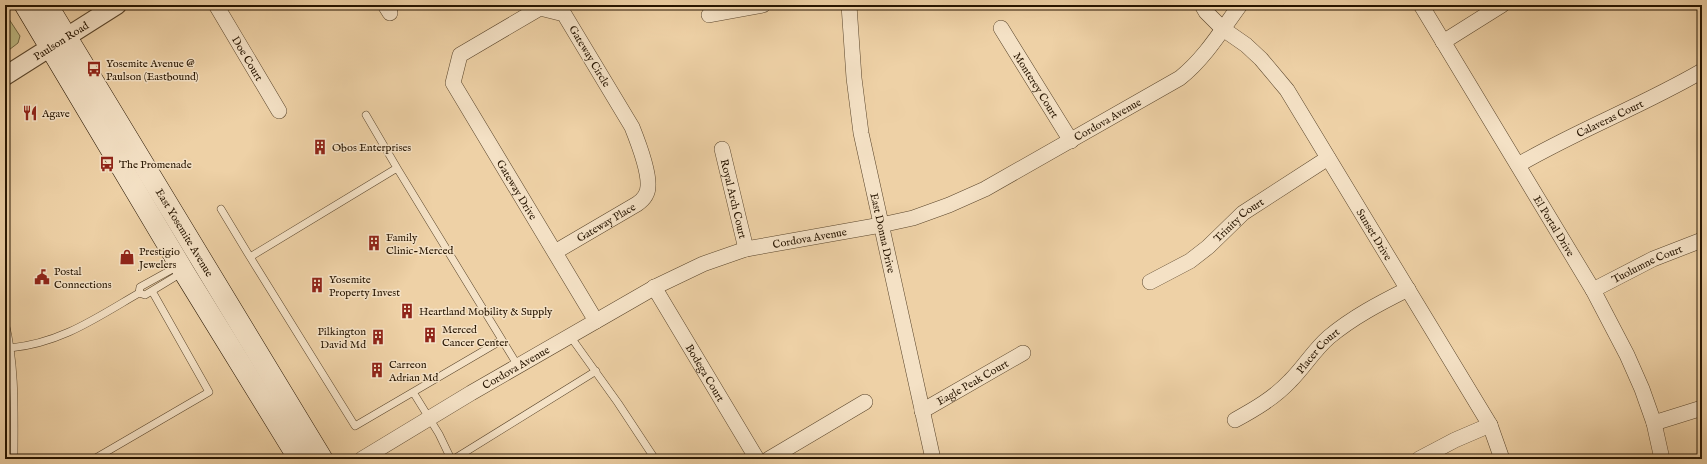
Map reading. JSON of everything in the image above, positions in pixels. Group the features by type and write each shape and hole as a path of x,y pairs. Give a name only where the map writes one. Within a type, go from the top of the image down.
{"main road":[{"name":"East Yosemite Avenue","path":"25,5 59,42 322,459"},
{"name":"East Yosemite Avenue","path":"48,5 59,42 182,268 299,459"},
{"path":"261,398 277,405 312,459"}],"street":[{"name":"Paulson Road","path":"5,76 117,5"},
{"name":"Doe Court","path":"216,5 280,111"},
{"path":"709,14 763,5"},
{"name":"East Donna Drive","path":"849,5 857,106 881,225 933,459"},
{"name":"Sunset Drive","path":"1202,5 1206,12 1223,29 1246,45 1275,74 1328,158 1490,425 1502,459"},
{"name":"Cordova Avenue","path":"362,459 654,287 703,264 746,249 912,218 949,205 985,189 1180,78 1193,68 1209,49 1240,5"},
{"name":"El Portal Drive","path":"1421,5 1594,290 1627,355 1654,423 1662,459"},
{"path":"1443,42 1502,5"},
{"name":"Gateway Circle","path":"460,54 540,8 564,14 632,128 640,147 648,185"},
{"name":"Monterey Court","path":"1001,28 1071,141"},
{"name":"Gateway Drive","path":"460,54 453,83 596,321"},
{"name":"Calaveras Court","path":"1518,165 1553,145 1642,104 1702,71"},
{"name":"Royal Arch Court","path":"722,149 746,249"},
{"name":"Trinity Court","path":"1150,282 1190,261 1208,247 1243,213 1328,158"},
{"name":"Gateway Place","path":"555,252 637,204 646,194 648,185"},
{"name":"Tuolumne Court","path":"1594,290 1653,259 1702,240"},
{"name":"Bodega Court","path":"654,287 757,459"},
{"name":"Placer Court","path":"1235,420 1275,395 1302,368 1313,352 1329,337 1367,310 1408,289"},
{"name":"Eagle Peak Court","path":"922,411 1023,353"},
{"path":"769,459 865,402"},
{"path":"1654,423 1702,408"},
{"path":"1419,459 1455,440 1490,425"}],"lane":[{"path":"366,115 518,366"},
{"path":"250,257 397,168"},
{"path":"221,209 355,426 502,340"},
{"path":"10,348 44,342 62,336 139,293 145,295 182,268"},
{"path":"139,293 140,287 182,268"},
{"path":"94,459 209,392 152,291"},
{"path":"5,322 10,348 15,411 14,459"},
{"path":"570,336 655,459"},
{"path":"413,392 439,434 452,459 596,372"}],"shaded area":[{"path":"5,13 20,36 18,43 5,53"}],"place":[{"name":"Yosemite Avenue @ Paulson (Eastbound)","path":"94,69"},
{"name":"Agave","path":"30,113"},
{"name":"Obos Enterprises","path":"320,147"},
{"name":"The Promenade","path":"107,164"},
{"name":"Family Clinic-Merced","path":"374,243"},
{"name":"Prestigio Jewelers","path":"127,257"},
{"name":"Postal Connections","path":"42,277"},
{"name":"Yosemite Property Invest","path":"317,285"},
{"name":"Heartland Mobility & Supply","path":"407,311"},
{"name":"Merced Cancer Center","path":"430,335"},
{"name":"Pilkington David Md","path":"378,337"},
{"name":"Carreon Adrian Md","path":"377,370"}]}
